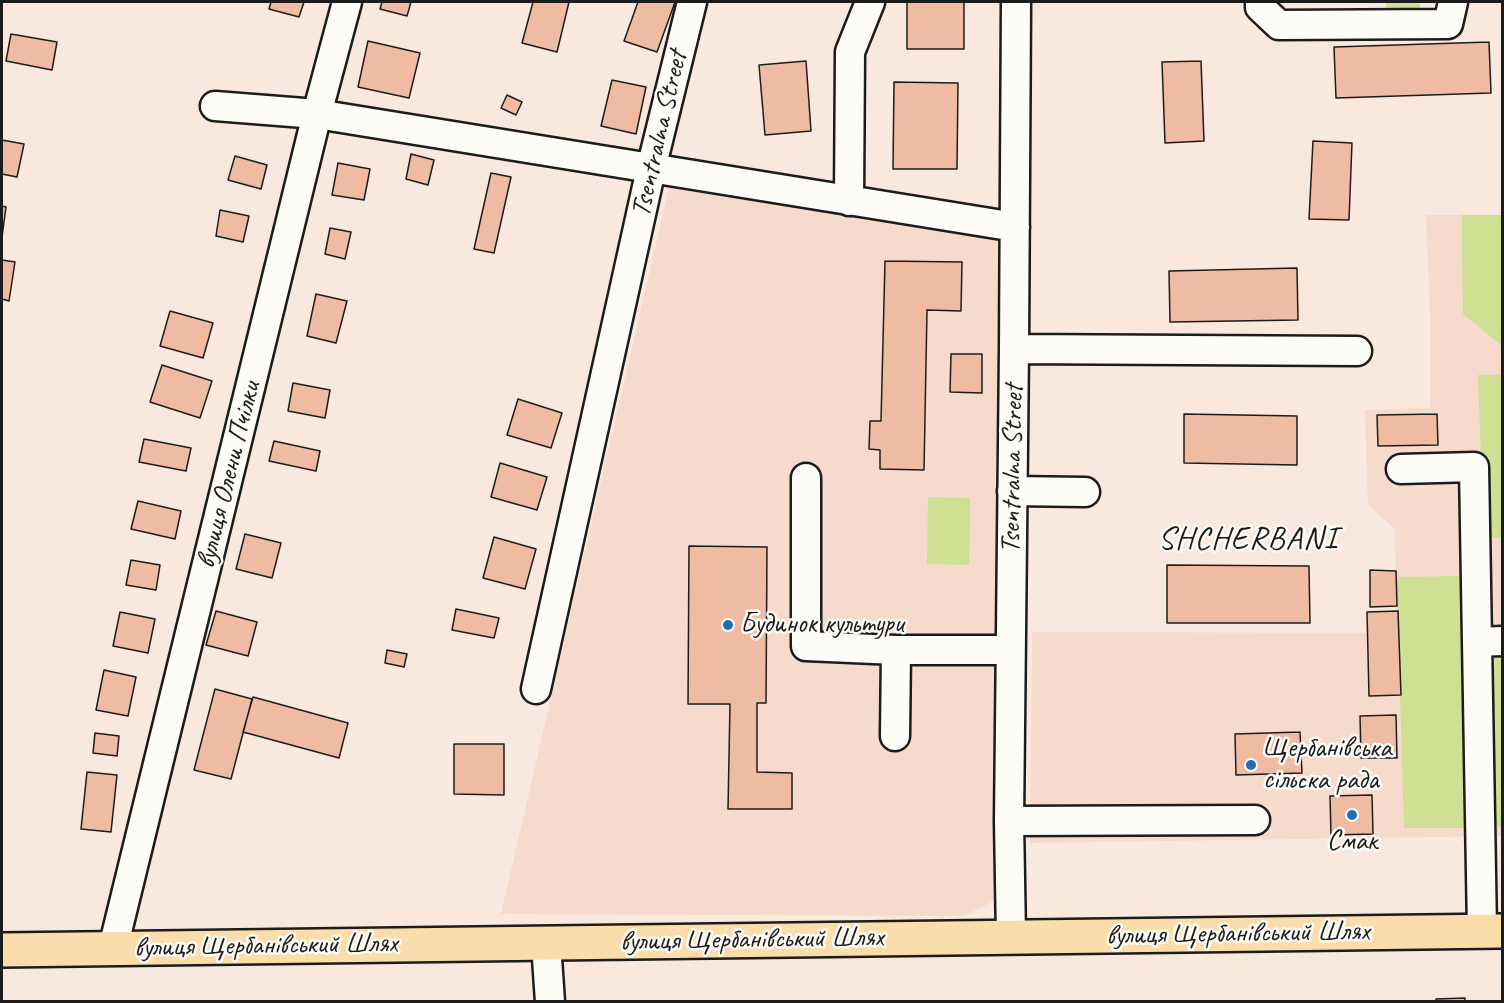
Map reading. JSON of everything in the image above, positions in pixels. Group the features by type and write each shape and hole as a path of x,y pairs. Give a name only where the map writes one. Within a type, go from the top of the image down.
{"main road":[{"name":"вулиця Щербанівський Шлях","path":"2,950 1492,931"}],"street":[{"name":"вулиця Олени Пчілки","path":"112,948 317,114 347,2"},
{"name":"Tsentralna Street","path":"536,689 651,169 692,2"},
{"path":"849,201 850,52 870,2"},
{"name":"Tsentralna Street","path":"1011,937 1009,821 1016,2"},
{"path":"1260,2 1260,7 1280,25 1448,24 1452,2"},
{"path":"215,106 317,114 1015,227"},
{"path":"1014,349 1357,351"},
{"path":"1401,469 1474,467 1490,641 1492,931"},
{"path":"806,478 806,646 897,650 1010,650"},
{"path":"1012,491 1084,492"},
{"path":"895,736 897,650"},
{"path":"1009,821 1255,820"},
{"path":"546,943 550,1002"}],"shaded area":[{"path":"669,188 1003,239 994,901 964,916 501,914"},
{"path":"1426,215 1502,215 1502,836 1030,843 1032,632 1398,633 1395,529 1368,505 1365,410 1430,408 1430,315"}],"green space":[{"path":"1386,2 1420,2 1420,15 1387,15"},
{"path":"1462,215 1502,215 1502,346 1463,314"},
{"path":"1478,375 1502,375 1502,537 1484,538"},
{"path":"928,497 970,498 969,565 927,564"},
{"path":"1395,529 1397,577 1464,576 1469,828 1404,828"},
{"path":"1493,657 1502,657 1502,827 1494,827"}],"building":[{"path":"271,2 304,2 299,17 269,9"},
{"path":"382,2 411,2 407,16 380,9"},
{"path":"533,2 569,2 557,52 522,43"},
{"path":"638,2 675,2 657,52 624,41"},
{"path":"907,2 964,2 964,49 907,49"},
{"path":"11,34 57,42 52,70 6,61"},
{"path":"368,41 420,53 409,98 358,87"},
{"path":"1489,42 1491,93 1336,98 1334,47"},
{"path":"806,61 811,131 765,135 759,65"},
{"path":"1201,61 1204,141 1165,143 1162,62"},
{"path":"612,80 646,87 636,134 601,126"},
{"path":"894,82 958,83 957,169 893,169"},
{"path":"507,95 522,102 516,115 501,108"},
{"path":"2,140 24,144 17,177 2,174"},
{"path":"1313,141 1352,143 1349,220 1309,219"},
{"path":"411,154 434,160 428,185 406,179"},
{"path":"235,156 267,165 261,189 228,180"},
{"path":"338,163 370,169 364,200 332,195"},
{"path":"491,173 511,177 494,253 474,249"},
{"path":"2,206 6,207 2,237"},
{"path":"220,210 249,216 243,242 216,236"},
{"path":"330,228 351,232 345,259 325,254"},
{"path":"2,260 15,262 9,301 2,299"},
{"path":"885,261 962,262 961,311 927,310 924,470 880,469 880,450 869,449 870,421 881,421"},
{"path":"1297,268 1298,320 1170,322 1169,271"},
{"path":"316,294 347,301 336,343 307,336"},
{"path":"170,311 213,323 203,358 160,346"},
{"path":"951,354 982,354 982,393 950,392"},
{"path":"162,365 212,381 200,418 150,402"},
{"path":"293,383 330,390 325,418 288,411"},
{"path":"518,399 562,413 551,448 507,435"},
{"path":"1184,414 1297,416 1297,465 1184,463"},
{"path":"1437,414 1438,445 1378,446 1377,415"},
{"path":"144,439 191,448 186,471 139,462"},
{"path":"274,441 320,451 316,471 269,461"},
{"path":"500,463 547,477 537,510 491,497"},
{"path":"138,501 181,511 175,539 131,529"},
{"path":"245,534 281,543 272,578 236,569"},
{"path":"494,537 536,549 525,589 483,578"},
{"name":"Будинок культури","path":"689,546 767,547 766,703 757,703 757,772 792,773 792,809 728,809 730,704 688,704"},
{"path":"131,560 160,565 156,590 126,585"},
{"path":"1167,565 1309,566 1310,623 1167,623"},
{"path":"1370,570 1396,571 1397,606 1370,607"},
{"path":"456,609 499,618 494,638 452,630"},
{"path":"216,611 257,622 248,656 206,645"},
{"path":"1398,611 1401,695 1369,696 1367,612"},
{"path":"120,612 155,619 148,653 113,646"},
{"path":"387,650 407,654 404,667 385,663"},
{"path":"104,670 136,677 128,716 96,710"},
{"path":"215,689 252,699 231,779 194,770"},
{"path":"253,697 348,723 339,758 243,732"},
{"path":"1396,715 1397,758 1361,758 1360,716"},
{"path":"1300,732 1302,773 1236,775 1235,734"},
{"path":"95,733 119,736 117,756 93,753"},
{"path":"454,744 504,744 504,795 454,794"},
{"path":"87,772 117,775 111,832 81,829"},
{"name":"Смак","path":"1372,795 1373,834 1331,835 1330,796"},
{"path":"1465,998 1465,1002 1436,1002 1436,999"}],"place":[{"name":"Будинок культури","path":"728,625"},
{"name":"Щербанівська сільска рада","path":"1251,765"},
{"name":"Смак","path":"1352,815"}],"district":[{"name":"SHCHERBANI","path":"1248,540"}]}
